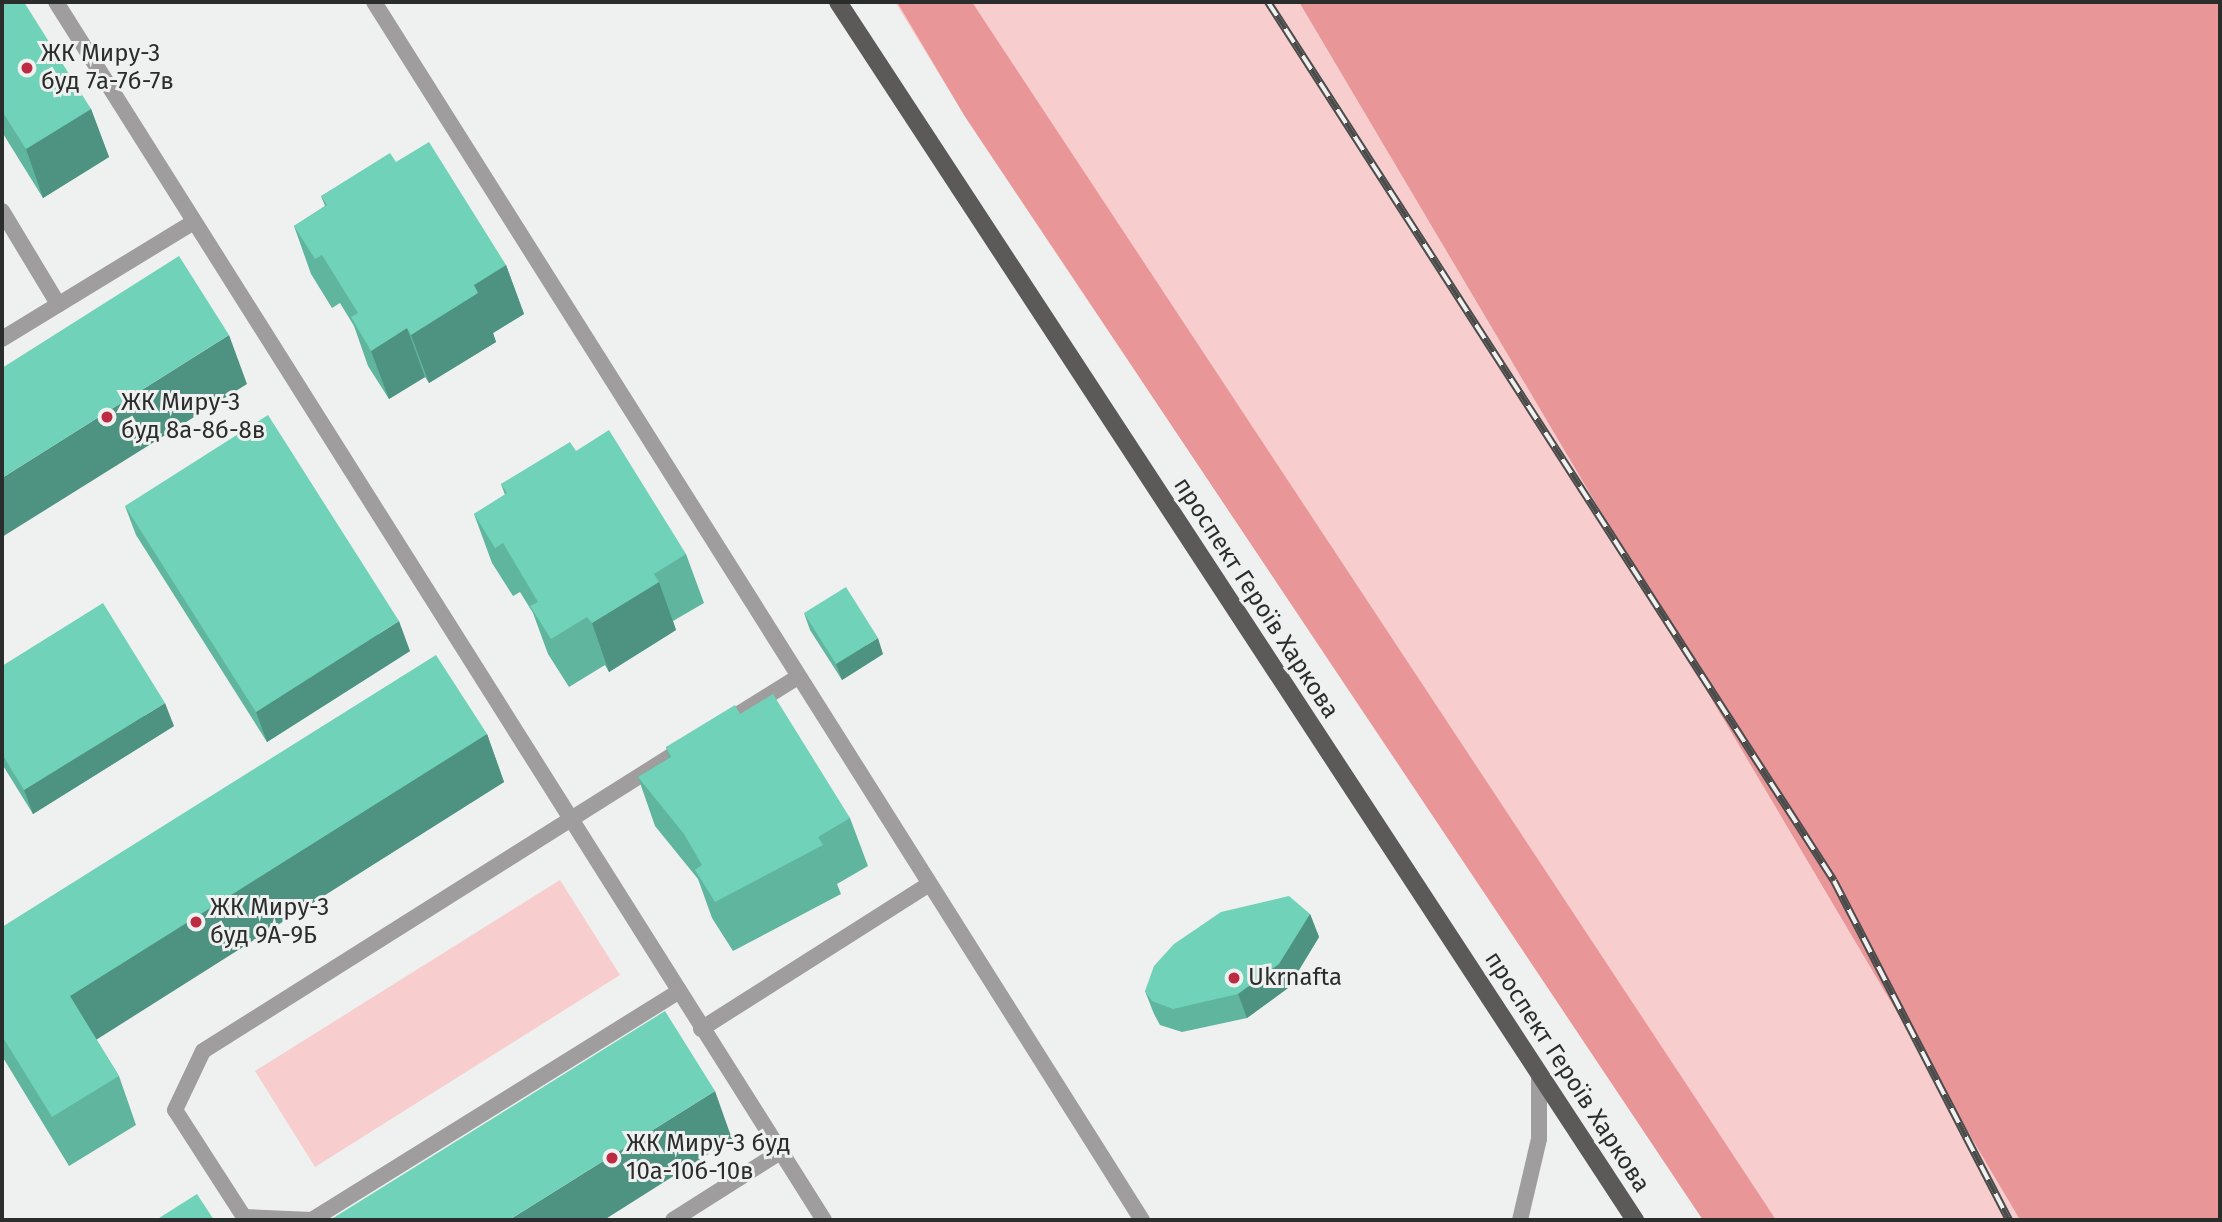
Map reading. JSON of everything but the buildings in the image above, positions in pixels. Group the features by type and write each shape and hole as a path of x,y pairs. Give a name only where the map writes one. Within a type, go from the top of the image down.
{"main road":[{"name":"проспект Героїв Харкова","path":"838,2 1635,1220"}],"lane":[{"path":"56,2 191,223 824,1220"},
{"path":"374,2 928,885 1142,1220"},
{"path":"2,211 58,304"},
{"path":"2,339 191,223"},
{"path":"678,992 312,1220 244,1217 206,1164 175,1110 203,1051 798,677"},
{"path":"702,1029 928,885"},
{"path":"1520,1220 1539,1139 1539,1076"},
{"path":"673,1220 780,1152"}],"shaded area":[{"path":"895,2 1299,2 2020,1220 1703,1220 969,123"},
{"path":"897,2 972,2 1776,1220 1703,1220 964,115"},
{"path":"1299,2 2220,2 2220,1220 2020,1220"},
{"path":"560,880 620,975 315,1167 255,1071"}],"railway":[{"path":"1268,2 1834,881 2009,1220"}],"place":[{"name":"ЖК Миру-3 буд 7а-7б-7в","path":"27,68"},
{"name":"ЖК Миру-3 буд 8а-8б-8в","path":"107,417"},
{"name":"ЖК Миру-3 буд 9А-9Б","path":"196,922"},
{"name":"Ukrnafta","path":"1234,978"},
{"name":"ЖК Миру-3 буд 10а-10б-10в","path":"612,1158"}]}
